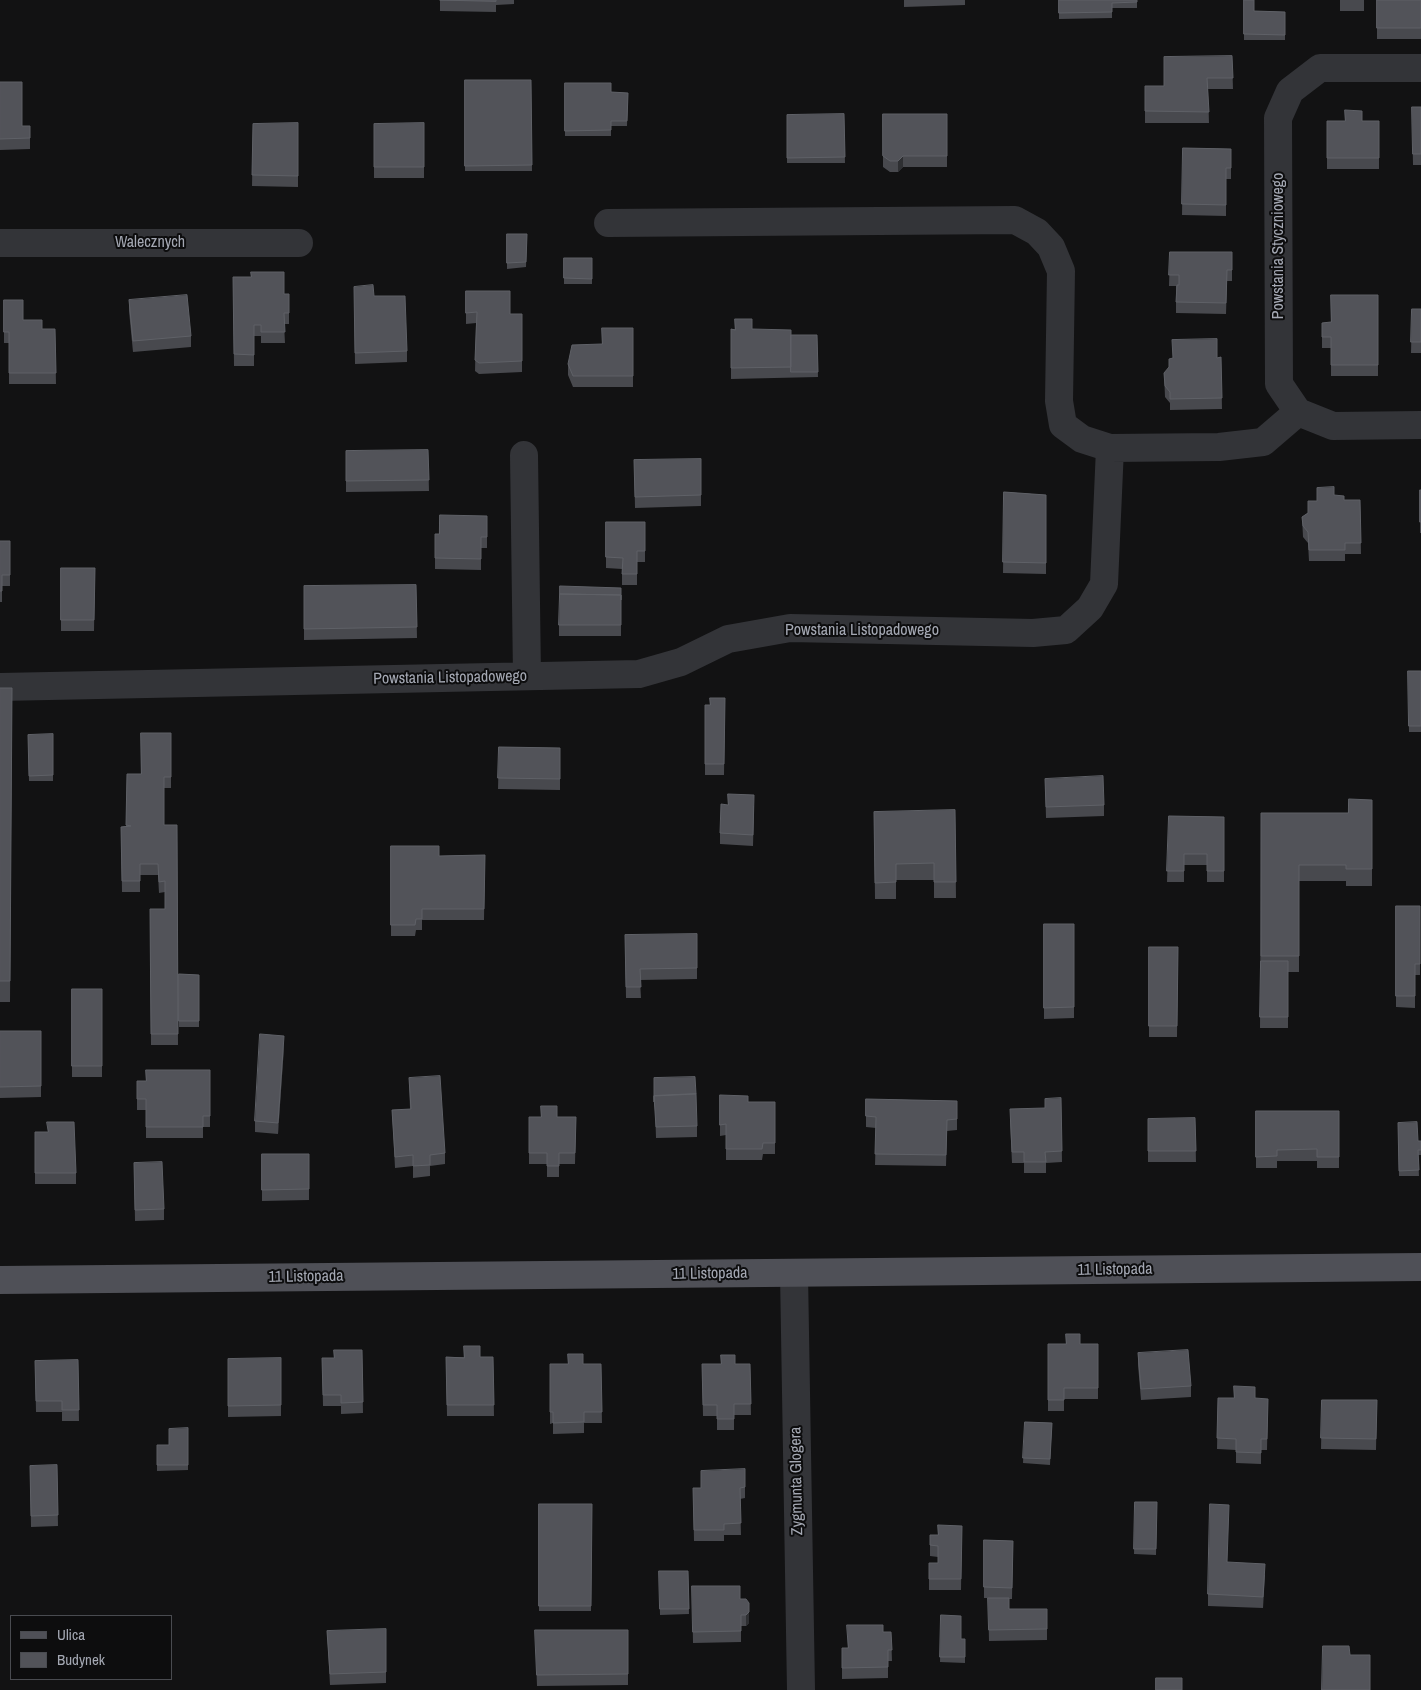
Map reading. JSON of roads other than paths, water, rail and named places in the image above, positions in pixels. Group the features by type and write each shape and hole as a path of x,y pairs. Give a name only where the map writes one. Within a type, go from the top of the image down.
{"main road":[{"name":"11 Listopada","path":"0,1280 1421,1267"}],"street":[{"name":"Powstania Styczniowego","path":"1298,412 1280,384 1278,118 1290,91 1320,68 1421,68"},
{"path":"608,223 1015,220 1037,232 1051,247 1061,271 1059,401 1063,425 1082,439 1110,448 1219,447 1263,442 1298,412 1333,426 1421,425"},
{"name":"Walecznych","path":"0,243 299,243"},
{"name":"Powstania Listopadowego","path":"0,686 639,674 681,662 728,639 790,628 1032,633 1066,630 1090,608 1104,584 1110,448"},
{"path":"524,455 527,676"},
{"name":"Zygmunta Glogera","path":"794,1273 801,1690"}]}
